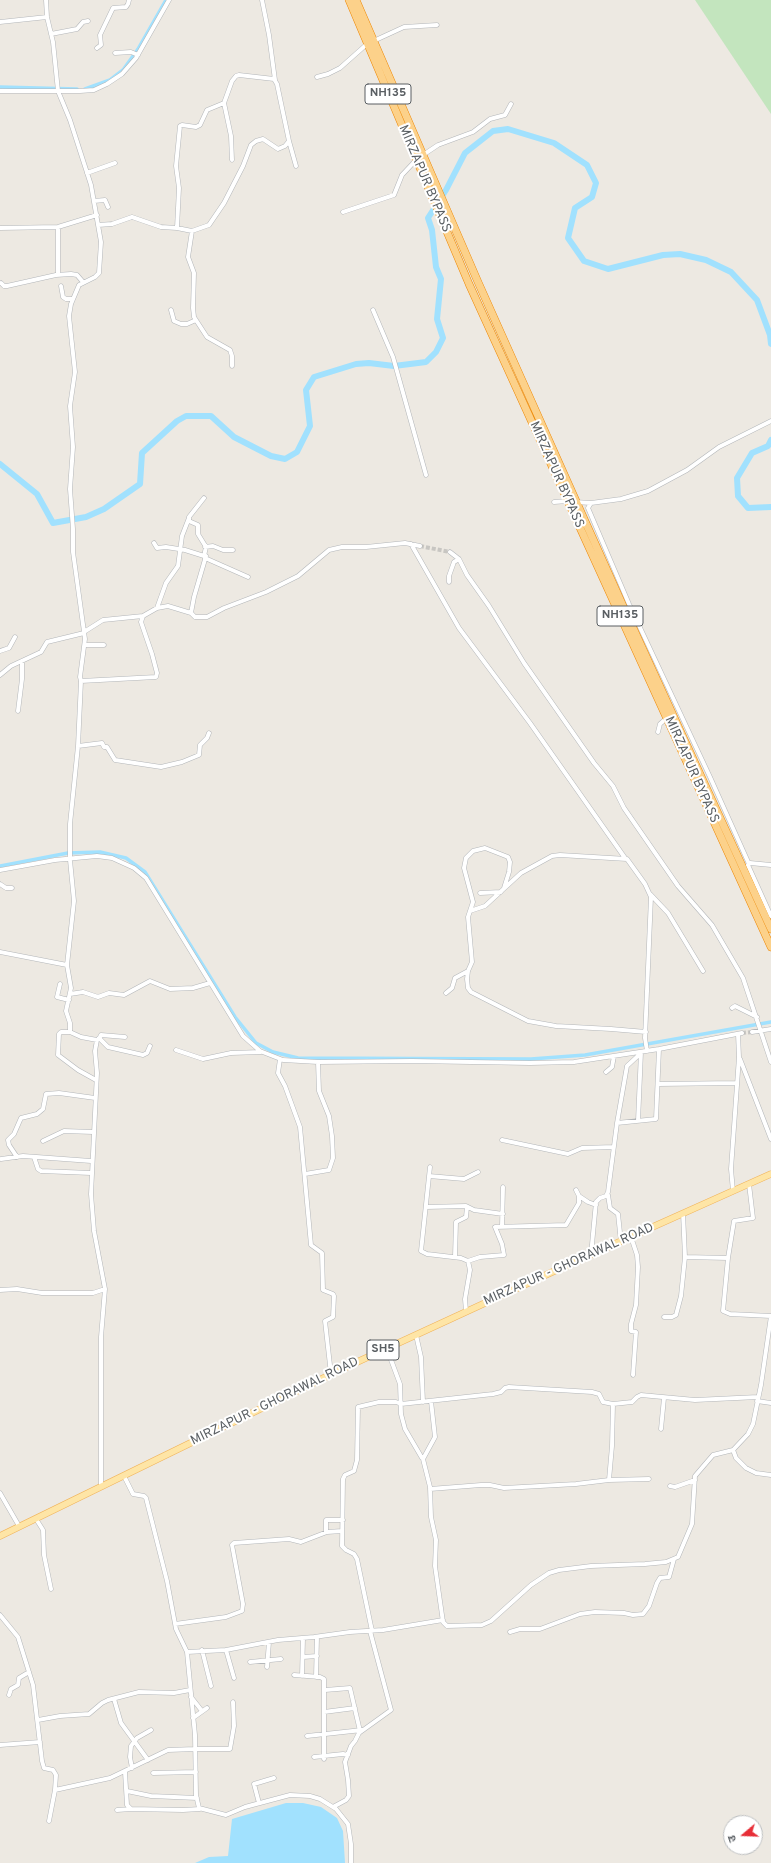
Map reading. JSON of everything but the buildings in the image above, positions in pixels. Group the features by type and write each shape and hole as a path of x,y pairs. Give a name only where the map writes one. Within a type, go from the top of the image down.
{"highway":[{"name":"MIRZAPUR BYPASS","path":"349,0 371,43 423,155 771,947"},
{"name":"MIRZAPUR BYPASS","path":"356,0 416,160 469,284 568,501 771,929"}],"main road":[{"name":"MIRZAPUR - GHORAWAL ROAD","path":"0,1536 331,1374 466,1311 771,1174"}],"street":[{"path":"46,0 47,17 53,42 57,89 70,120 87,173 97,215 101,242 99,273 95,277 79,285 70,304 69,316 75,372 70,406 73,447 70,481 74,529 73,558 85,645 80,672 81,681 78,746 73,783 70,851 74,901 67,965 71,984 66,1011 70,1023 70,1032"},
{"path":"97,48 101,43 100,35 113,8 126,7 129,0"},
{"path":"0,91 57,89 92,90 107,84 122,74 169,0"},
{"path":"262,0 269,35 275,80 296,166"},
{"path":"0,22 47,17"},
{"path":"51,34 78,29 83,22 88,21"},
{"path":"317,77 328,74 340,68 371,43 404,27 437,25"},
{"path":"115,53 136,54"},
{"path":"232,160 231,136 224,103 232,81 238,75 275,80"},
{"path":"177,228 179,188 176,166 180,126 198,126 208,110 224,103"},
{"path":"343,212 394,195 402,175 416,160 438,145 472,132 490,119 505,115 511,104"},
{"path":"98,224 112,224 132,217 161,227 192,231 209,225 224,203 253,142 263,139 278,149 285,146 289,141"},
{"path":"87,173 115,162"},
{"path":"94,201 105,200 108,207"},
{"path":"0,228 58,227 97,215"},
{"path":"58,227 58,275"},
{"path":"192,231 188,257 194,273 193,308 196,320 207,337 230,350 232,356 232,366"},
{"path":"1,283 4,286 7,286 58,275 77,275 83,282"},
{"path":"61,286 63,297 66,299 73,299"},
{"path":"171,310 174,321 181,324 187,324 196,320"},
{"path":"373,310 393,357 426,475"},
{"path":"554,502 568,501 591,504 621,500 648,491 687,470 719,447 771,421"},
{"path":"157,608 167,580 178,566 185,525 204,498"},
{"path":"591,504 588,508 595,526 771,916"},
{"path":"189,518 189,520 198,525 198,534 206,547 191,613"},
{"path":"154,543 157,548 166,547 185,550 248,577"},
{"path":"411,544 459,628 530,722 625,858 633,866 650,894 668,913 703,971"},
{"path":"0,675 11,666 41,652 47,642 84,633 103,620 143,616 157,608 168,606 191,613 195,617 207,617 224,608 266,592 309,569 325,552 334,548 411,544 420,546"},
{"path":"206,547 213,546 223,550 233,550"},
{"path":"450,552 459,559 467,575 527,668 594,763 613,786 624,808 682,892 712,925 740,971 759,1022 771,1062"},
{"path":"449,582 449,576 454,562 459,559"},
{"path":"81,681 156,677 157,673 152,654 141,622 143,616"},
{"path":"0,651 9,648 15,637"},
{"path":"85,645 104,645"},
{"path":"18,711 22,679 22,661"},
{"path":"658,732 660,724 669,715"},
{"path":"78,746 102,743 104,747 107,747 115,760 161,767 182,762 199,755 200,745 207,738 209,733"},
{"path":"502,890 509,872 510,862 508,857 485,848 473,851 466,858 463,864 472,898 468,922 472,962 468,971 467,983 471,992 510,1011 523,1020 556,1026 646,1032"},
{"path":"0,870 70,858 104,856 123,862 140,873 146,878 243,1036 263,1052 280,1059 318,1062 412,1061 530,1063 574,1062 641,1053"},
{"path":"470,911 485,906 521,873 552,856 625,858"},
{"path":"748,864 771,865"},
{"path":"0,884 6,888 12,888"},
{"path":"480,893 502,890"},
{"path":"647,1049 645,1038 650,894"},
{"path":"0,952 67,965"},
{"path":"446,993 452,988 455,978 468,971"},
{"path":"70,994 83,992 98,997 109,993 124,995 150,981 170,989 192,988 210,983"},
{"path":"60,984 57,997 68,1000"},
{"path":"732,1008 735,1006 757,1017"},
{"path":"752,1032 760,1029 771,1029"},
{"path":"96,1080 78,1070 58,1055 59,1034 61,1032 70,1032 81,1037 98,1039 108,1047 143,1055 147,1053 150,1046"},
{"path":"621,1242 618,1214 610,1208 608,1195 617,1123 626,1066 647,1049 659,1050 740,1034 731,1169 732,1191"},
{"path":"101,1487 101,1337 105,1289 94,1231 91,1173 96,1080 95,1051 100,1035 125,1037"},
{"path":"176,1050 203,1059 231,1053 263,1052"},
{"path":"617,1123 656,1120 659,1050"},
{"path":"638,1121 641,1053"},
{"path":"606,1072 612,1067 614,1056"},
{"path":"739,1057 771,1139"},
{"path":"280,1059 278,1074 285,1086 300,1127 311,1245 322,1253 323,1290 333,1294 334,1296 332,1317 325,1321 331,1374"},
{"path":"305,1174 329,1170 333,1158 329,1116 319,1091 318,1062"},
{"path":"658,1084 737,1083"},
{"path":"17,1157 9,1145 8,1140 14,1134 21,1118 37,1114 43,1109 46,1094 59,1093 95,1098"},
{"path":"43,1141 64,1131 93,1132"},
{"path":"502,1140 568,1154 582,1148 614,1147"},
{"path":"1,1159 34,1157 91,1161"},
{"path":"34,1157 38,1169 41,1171 91,1173"},
{"path":"430,1167 421,1252 455,1257 468,1261 480,1257 504,1255 502,1244 494,1228 502,1226 566,1224 578,1203 579,1196"},
{"path":"429,1176 464,1179 478,1172"},
{"path":"510,1632 520,1629 540,1629 580,1614 595,1612 624,1613 634,1615 643,1614 649,1606 660,1578 669,1577 674,1559 680,1553 692,1524 695,1480 697,1474 713,1455 733,1450 751,1429 771,1316 730,1314 723,1311 728,1258 734,1221 753,1218 750,1184"},
{"path":"502,1226 503,1187"},
{"path":"576,1190 579,1196 596,1205"},
{"path":"591,1255 596,1205 598,1200 608,1195"},
{"path":"426,1207 467,1207 474,1210 503,1214"},
{"path":"455,1257 456,1222 466,1217 467,1207"},
{"path":"664,1317 674,1317 678,1309 685,1257 683,1213"},
{"path":"631,1237 637,1255 638,1267 636,1305 631,1324 631,1331 636,1332 633,1375"},
{"path":"685,1257 728,1258"},
{"path":"466,1311 465,1299 470,1270 468,1261"},
{"path":"0,1290 17,1289 42,1293 93,1293 105,1289"},
{"path":"416,1335 420,1357 422,1402"},
{"path":"387,1349 400,1384 401,1418 405,1429 423,1459 430,1489 431,1518 436,1540 435,1566 443,1620 447,1626 478,1625 486,1623 498,1616 537,1580 558,1570 590,1566 639,1565 674,1559"},
{"path":"333,1807 346,1800 349,1796 345,1762 351,1746 361,1730 391,1710 371,1631 357,1559 354,1554 342,1548 343,1479 346,1475 354,1471 358,1460 358,1406 379,1402 396,1402 401,1404 498,1394 505,1388 509,1387 592,1392 599,1394 603,1402 613,1404 633,1402 639,1395 695,1400 757,1399 771,1403"},
{"path":"661,1429 664,1398"},
{"path":"423,1459 434,1437 431,1401"},
{"path":"609,1480 612,1446 613,1404"},
{"path":"733,1450 736,1458 746,1468 756,1473 771,1475"},
{"path":"124,1476 133,1494 144,1496 146,1498 167,1581 175,1624 187,1652 193,1718 197,1798 200,1809"},
{"path":"430,1489 481,1485 504,1488 576,1484 609,1480 649,1479"},
{"path":"670,1486 675,1487 695,1480"},
{"path":"0,1493 19,1526"},
{"path":"36,1519 43,1530 44,1555 51,1589"},
{"path":"326,1532 326,1520 343,1520"},
{"path":"175,1624 226,1617 242,1611 243,1604 237,1576 233,1544 289,1539 304,1542 326,1532 342,1531"},
{"path":"0,1615 18,1637 33,1685 44,1768 56,1772 55,1790 49,1821"},
{"path":"187,1652 202,1650 226,1650 269,1642 350,1632 371,1631 443,1620"},
{"path":"316,1677 317,1637"},
{"path":"302,1676 303,1638"},
{"path":"267,1667 269,1642"},
{"path":"202,1650 212,1686"},
{"path":"226,1650 234,1678"},
{"path":"303,1657 317,1656"},
{"path":"250,1662 281,1658"},
{"path":"9,1695 11,1689 18,1685 19,1678 29,1672"},
{"path":"294,1675 324,1679 324,1758"},
{"path":"325,1690 349,1688 361,1730"},
{"path":"38,1720 60,1716 89,1714 102,1703 114,1698 139,1692 174,1693 190,1690"},
{"path":"191,1697 202,1711"},
{"path":"114,1698 121,1723 133,1742 148,1760"},
{"path":"55,1790 97,1782 125,1772 168,1750 195,1748 227,1750 231,1748 234,1726 233,1702"},
{"path":"193,1718 208,1708"},
{"path":"324,1712 355,1708"},
{"path":"132,1768 129,1751 133,1742 151,1730"},
{"path":"307,1736 361,1730"},
{"path":"0,1745 40,1742"},
{"path":"314,1757 324,1758 348,1755"},
{"path":"125,1772 128,1805 131,1810"},
{"path":"153,1773 196,1772"},
{"path":"259,1803 254,1784 274,1778"},
{"path":"127,1791 151,1796 197,1798"},
{"path":"117,1810 200,1809 226,1815 278,1798 296,1795 310,1796 320,1799 333,1807 342,1815 348,1824 351,1844 351,1863"}],"green space":[{"path":"695,0 771,0 771,114"}],"water":[{"path":"286,1803 303,1803 321,1807 337,1818 343,1831 345,1863 195,1863 209,1857 228,1856 232,1819"}],"waterway":[{"path":"85,89 110,80 123,70 138,49 166,0"},
{"path":"0,87 77,89"},
{"path":"0,464 37,494 53,523 86,517 104,509 140,484 142,453 177,421 186,416 211,416 234,437 271,456 285,459 297,452 310,426 306,390 314,377 356,364 369,363 394,366 426,362 436,352 443,338 437,319 441,279 436,267 432,230 428,218 446,190 465,153 493,131 508,129 554,143 587,165 596,183 592,197 575,208 568,238 584,261 608,269 663,255 680,254 706,260 731,272 757,300 770,335 771,344"},
{"path":"771,440 768,446 752,453 737,478 738,496 748,508 771,507"},
{"path":"0,866 68,853 100,852 126,858 145,872 235,1017 256,1043 273,1052 298,1058 531,1059 585,1055 771,1022"}],"tunnel":[{"path":"420,546 450,552"},
{"path":"742,1033 752,1032"}]}
